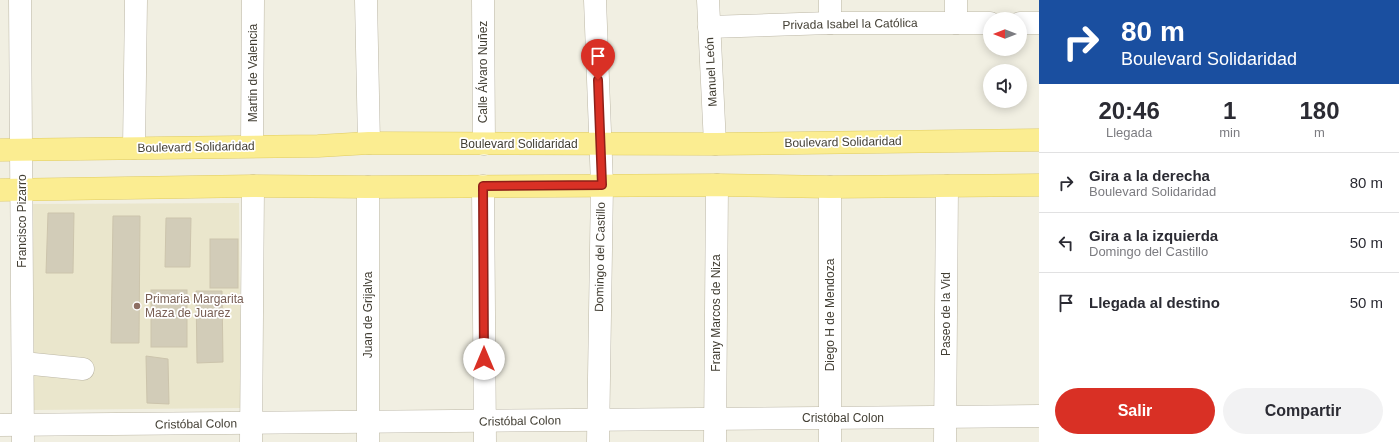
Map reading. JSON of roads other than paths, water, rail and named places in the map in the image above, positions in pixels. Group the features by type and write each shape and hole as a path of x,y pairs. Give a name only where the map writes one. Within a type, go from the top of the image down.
{"main road":[{"name":"Boulevard Solidaridad","path":"0,150 318,146 369,143 714,144 1039,140"},
{"path":"0,190 253,186 368,187 717,185 830,187 1039,185"}],"street":[{"name":"Francisco Pizarro","path":"20,0 23,434"},
{"path":"134,148 136,0"},
{"name":"Martin de Valencia","path":"252,146 253,0"},
{"path":"366,0 369,143"},
{"name":"Calle Álvaro Nuñez","path":"483,0 484,144"},
{"name":"Domingo del Castillo","path":"595,0 602,185 598,442"},
{"name":"Manuel León","path":"708,0 714,144"},
{"path":"830,0 830,22"},
{"path":"956,0 956,23"},
{"name":"Privada Isabel la Católica","path":"709,28 830,22 983,23"},
{"path":"1027,23 1039,23"},
{"name":"Frany Marcos de Niza","path":"715,442 717,185"},
{"path":"250,433 253,186"},
{"path":"483,186 485,432"},
{"name":"Paseo de la Vid","path":"945,442 947,186"},
{"name":"Juan de Grijalva","path":"368,187 368,432"},
{"name":"Diego H de Mendoza","path":"830,187 830,442"},
{"path":"23,363 83,369"},
{"name":"Cristóbal Colon","path":"0,425 23,434 485,432 598,421 715,418 945,418 1039,416"}],"place":[{"name":"Primaria Margarita Maza de Juarez","path":"137,306"}]}
